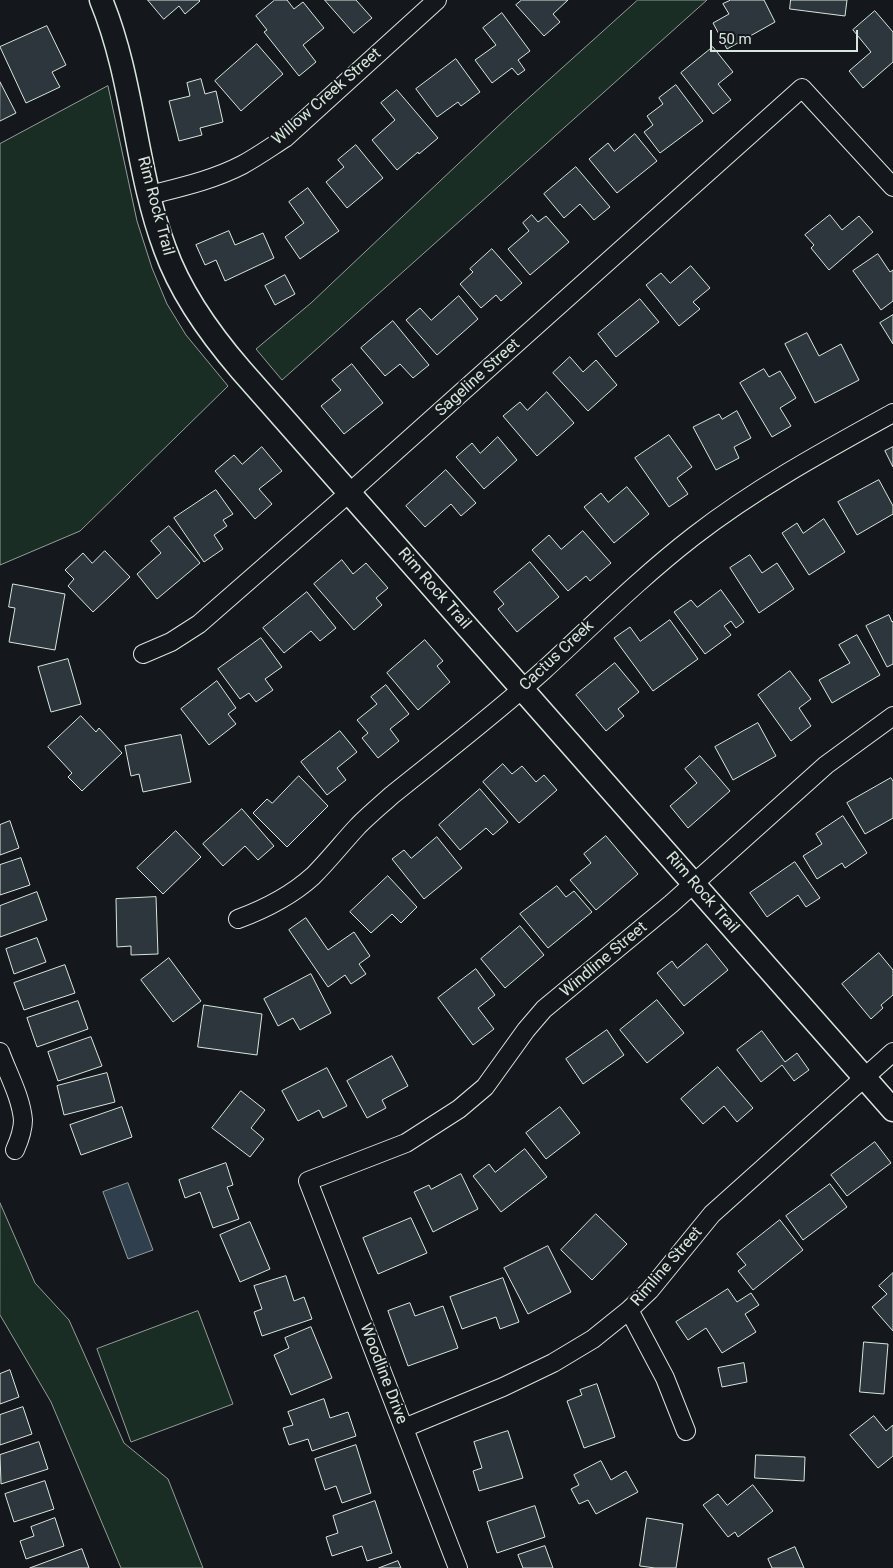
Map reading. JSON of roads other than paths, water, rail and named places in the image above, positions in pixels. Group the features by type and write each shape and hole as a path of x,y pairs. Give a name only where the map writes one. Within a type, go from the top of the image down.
{"street":[{"name":"Rim Rock Trail","path":"101,0 121,59 157,226 181,286 203,322 241,370 893,1110"},
{"name":"Willow Creek Street","path":"150,195 219,175 242,165 285,138 436,0"},
{"name":"Sageline Street","path":"143,654 171,642 199,624 349,493 802,88 893,187"},
{"name":"Cactus Creek","path":"238,919 279,901 313,876 359,825 390,797 522,689 616,602 694,536 754,493 800,464 893,414"},
{"name":"Windline Street","path":"308,1181 406,1143 459,1109 485,1087 526,1030 544,1009 694,883 826,765 893,716"},
{"path":"0,1052 19,1101 23,1121 21,1134 15,1150"},
{"name":"Rimline Street","path":"404,1428 503,1387 593,1339 630,1310 650,1290 712,1214 893,1052"},
{"name":"Woodline Drive","path":"308,1181 458,1568"},
{"path":"630,1310 665,1378 686,1431"}],"water":[{"path":"128,1183 153,1250 128,1259 103,1192"}]}
